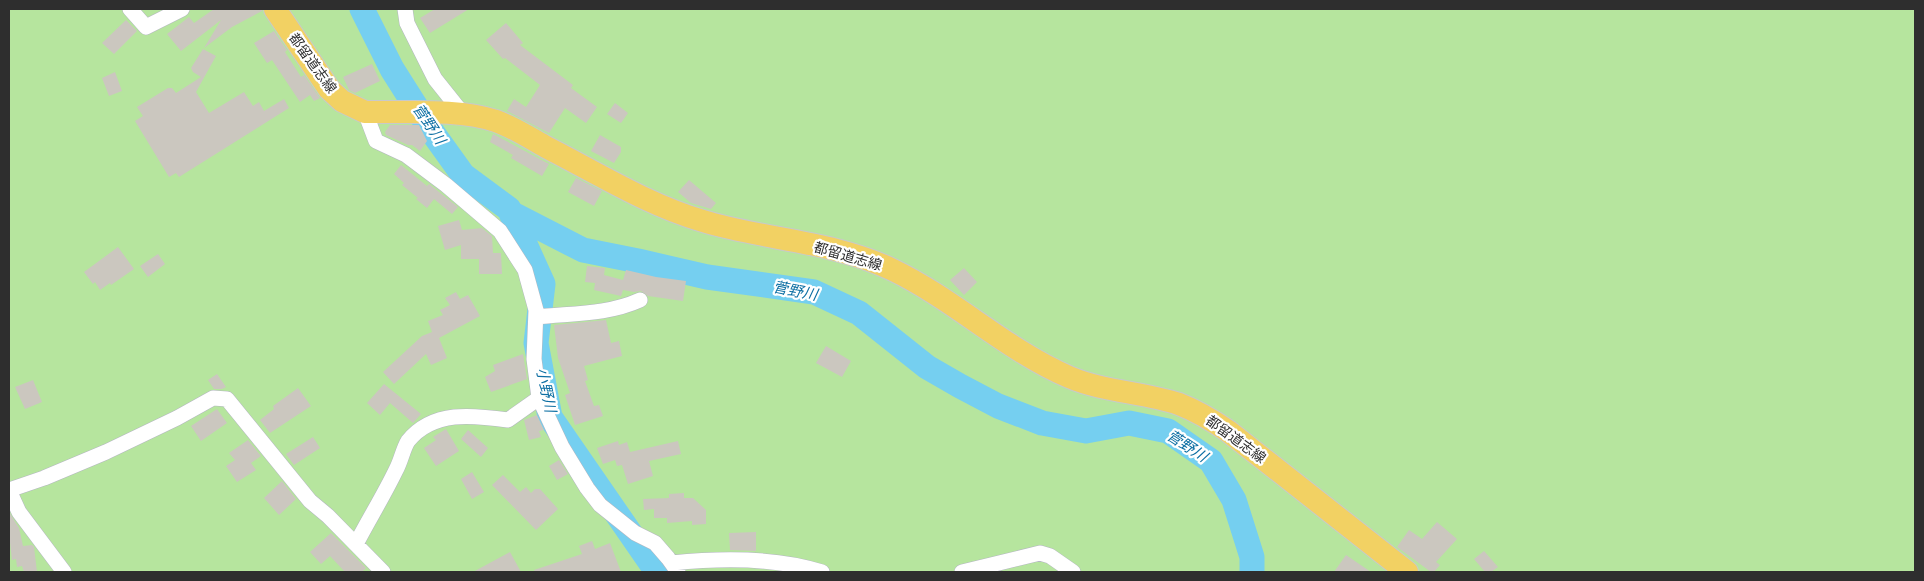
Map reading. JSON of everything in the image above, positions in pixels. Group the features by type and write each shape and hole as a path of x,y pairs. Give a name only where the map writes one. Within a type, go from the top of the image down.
{"main road":[{"name":"都留道志線","path":"275,9 329,89 342,101 365,112 463,114 498,122 620,185 686,215 734,229 834,249 866,258 894,270 1035,360 1067,377 1086,384 1178,404 1207,417 1236,437 1407,572"}],"street":[{"path":"130,9 146,27 182,9"},
{"path":"405,9 407,23 435,79 463,114"},
{"path":"365,112 376,141 406,155 446,185 500,231 525,270 536,310 534,359 539,398 562,447 587,488 600,505 635,533 655,544 675,568 718,559 800,565 822,572"},
{"path":"536,317 603,312 640,300"},
{"path":"64,572 18,512 12,507 9,490 44,478 106,452 177,418 213,398 227,399 310,501 328,516 383,572"},
{"path":"356,544 397,469 408,442 428,424 453,417 477,416 508,420 539,398"},
{"path":"962,572 1040,553 1050,556 1074,572"}],"green space":[{"path":"9,9 1915,9 1915,572 9,572"}],"building":[{"path":"214,9 262,9 262,11 232,27 204,48 221,20 181,51 167,34 189,17 194,23"},
{"path":"435,9 469,9 430,33 420,18"},
{"path":"126,20 137,31 114,54 102,43"},
{"path":"506,23 523,43 520,45 573,85 571,88 597,107 586,123 565,108 549,133 507,111 514,99 526,107 540,85 505,58 503,59 486,40"},
{"path":"274,31 287,50 285,52 301,77 304,75 320,98 314,101 310,95 300,102 272,60 267,63 254,43"},
{"path":"203,49 216,56 196,92 209,113 244,92 253,106 259,102 264,111 284,99 289,108 179,177 176,173 169,177 135,121 143,116 137,107 168,88 172,88 176,93 201,77 193,72 191,68"},
{"path":"372,64 380,81 355,93 349,90 343,77"},
{"path":"115,72 122,91 109,96 102,78"},
{"path":"615,103 628,113 621,123 607,114"},
{"path":"390,125 419,125 427,141 420,151 412,145 386,135 385,132"},
{"path":"493,134 549,164 542,176 511,158 513,155 490,142"},
{"path":"600,135 621,147 621,152 614,163 591,151"},
{"path":"401,165 458,207 452,214 434,199 427,208 402,185 404,183 394,174"},
{"path":"576,178 602,191 594,206 568,192"},
{"path":"689,180 716,203 711,209 691,203 678,192"},
{"path":"459,220 462,230 482,228 492,236 493,253 501,253 502,274 479,274 479,259 461,259 461,245 445,250 438,226"},
{"path":"118,247 134,269 111,285 110,283 100,290 95,282 93,284 84,272"},
{"path":"158,254 165,264 148,277 140,266"},
{"path":"587,266 605,268 604,275 623,280 626,270 686,281 683,301 648,296 641,291 623,290 621,296 594,290 595,283 585,282"},
{"path":"964,268 977,282 964,295 950,280"},
{"path":"456,292 460,299 468,295 480,316 439,338 447,358 431,365 426,354 394,384 383,372 422,336 432,332 428,321 443,315 440,310 450,305 445,298"},
{"path":"606,320 611,343 619,341 622,356 584,366 588,380 585,381 594,406 599,405 603,416 575,425 565,395 570,393 558,358 554,325"},
{"path":"826,346 851,361 842,377 816,363"},
{"path":"523,354 527,379 491,392 485,377 495,371 493,365"},
{"path":"217,374 226,387 222,389 214,389 208,380"},
{"path":"33,380 42,402 25,409 15,387"},
{"path":"384,384 421,414 413,423 390,403 380,415 367,403"},
{"path":"298,388 311,406 270,433 260,420 274,409 273,406"},
{"path":"217,409 227,423 201,441 191,426"},
{"path":"537,415 544,430 539,431 541,437 529,440 524,420"},
{"path":"446,429 459,451 436,466 424,448 436,440 433,437"},
{"path":"468,430 488,448 481,457 461,439"},
{"path":"313,437 320,448 294,465 286,454"},
{"path":"248,440 261,456 251,463 256,470 237,482 226,466 235,460 229,453"},
{"path":"618,441 619,445 627,442 630,452 678,441 681,454 649,461 653,476 628,484 622,465 617,466 615,460 603,464 597,448"},
{"path":"559,460 568,474 557,480 549,466"},
{"path":"472,472 484,492 472,499 461,479"},
{"path":"503,475 520,492 526,487 531,493 535,489 540,489 558,509 536,530 492,485"},
{"path":"282,481 296,499 279,515 264,498"},
{"path":"684,493 684,498 693,498 706,510 706,524 692,525 692,521 667,523 667,518 654,518 654,509 644,510 643,499 669,498 669,494"},
{"path":"9,512 19,528 23,546 32,545 34,547 37,572 24,572 22,566 17,567 16,559 12,560"},
{"path":"1437,522 1457,539 1436,562 1440,565 1434,572 1431,572 1397,547 1409,530 1422,539"},
{"path":"756,532 756,551 730,550 729,533"},
{"path":"331,533 366,568 362,572 345,572 330,556 321,564 310,552"},
{"path":"592,541 595,549 610,543 621,572 535,572 534,570 582,554 579,546"},
{"path":"1484,551 1498,567 1491,572 1485,572 1474,559"},
{"path":"510,552 521,572 473,572"},
{"path":"1346,555 1371,572 1334,572"}],"waterway":[{"name":"菅野川","path":"362,9 392,69 430,129 463,175 509,209 511,213 583,250 707,277 814,292 859,313 927,367 960,386 998,406 1042,423 1086,431 1129,423 1168,431 1211,461 1234,500 1252,557 1252,572"},
{"name":"小野川","path":"511,213 543,284 536,343 550,417 657,572"}]}
